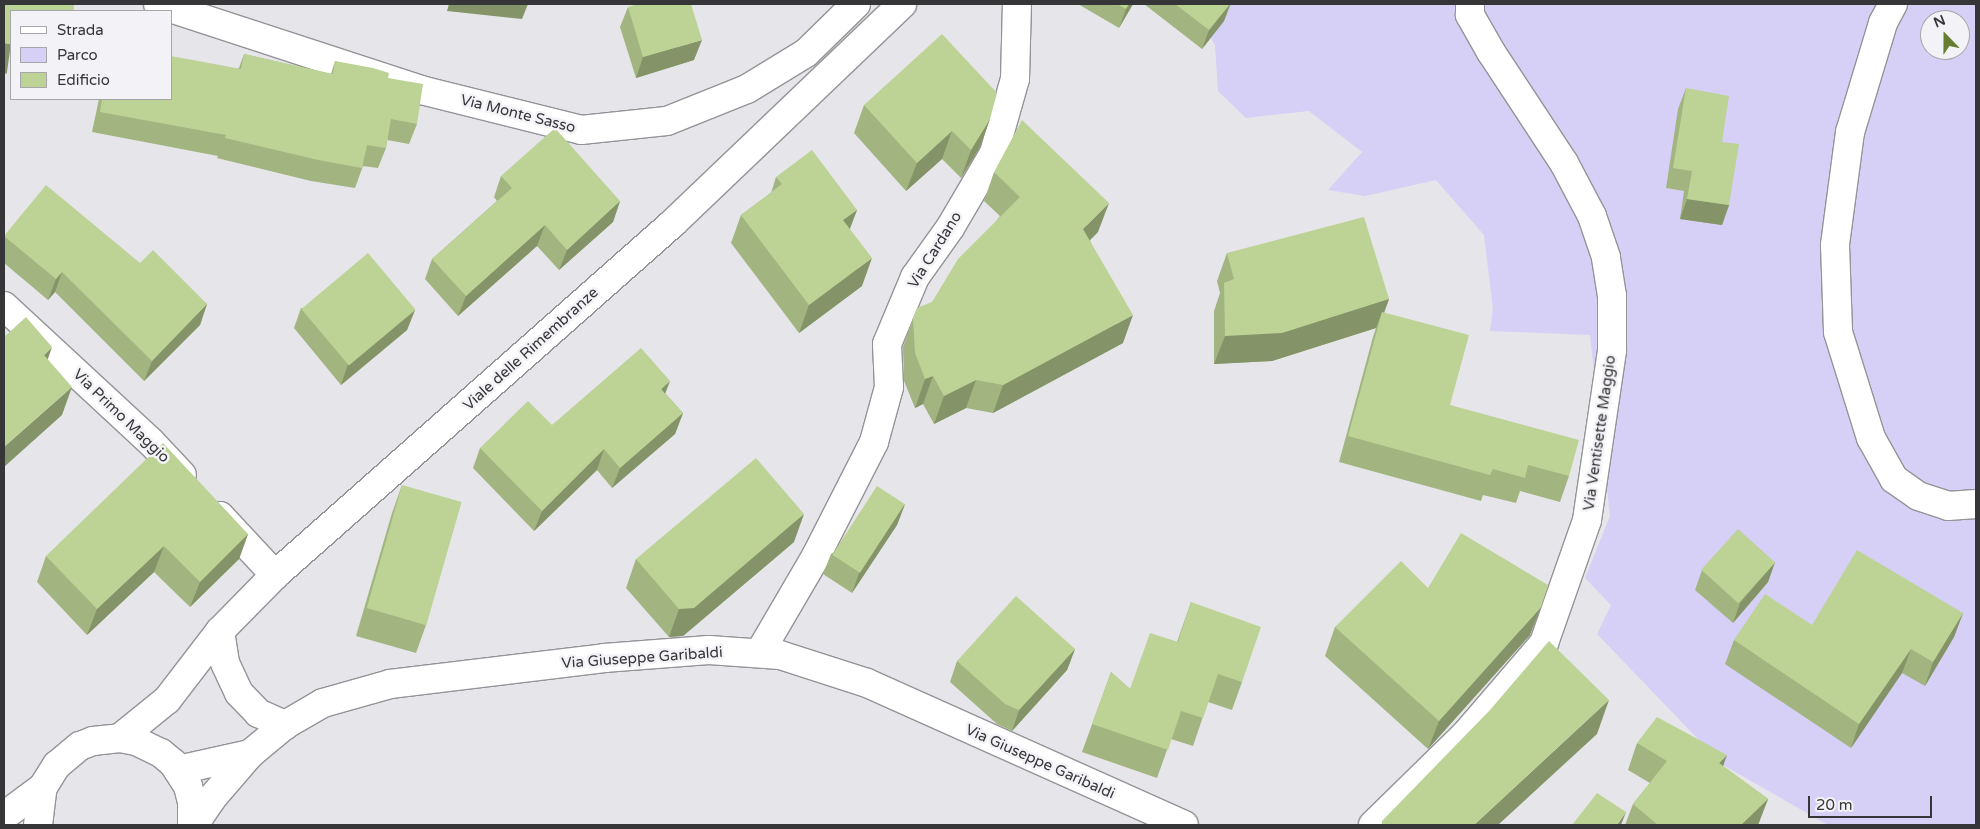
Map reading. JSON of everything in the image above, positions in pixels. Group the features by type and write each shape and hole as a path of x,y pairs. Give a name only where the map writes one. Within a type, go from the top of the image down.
{"street":[{"name":"Via Monte Sasso","path":"158,4 421,90 581,130 666,121 747,90 806,53 856,4"},
{"name":"Viale delle Rimembranze","path":"120,738 167,700 220,631 275,575 673,223 902,4"},
{"name":"Via Cardano","path":"760,652 816,556 874,442 889,387 887,344 915,278 950,228 994,153 1015,79 1017,4"},
{"name":"Via Ventisette Maggio","path":"1373,825 1466,734 1544,643 1587,520 1612,350 1612,296 1606,256 1592,216 1564,162 1482,38 1470,15 1470,4"},
{"path":"1893,4 1883,23 1850,132 1835,245 1838,332 1870,438 1894,479 1918,496 1948,506 1976,504"},
{"name":"Via Primo Maggio","path":"4,306 151,442 275,575"},
{"path":"220,631 225,663 239,693 258,713 285,725"},
{"name":"Via Giuseppe Garibaldi","path":"193,825 212,798 250,754 285,725 323,704 390,684 604,658 709,650 760,652 866,683 1184,825"},
{"name":"Viale delle Rimembranze","path":"167,700 158,737 170,761"},
{"path":"4,816 43,788 57,765 74,750 93,741 120,738 136,741 170,761 192,802 193,825"},
{"name":"Via Giuseppe Garibaldi","path":"170,761 250,754"},
{"path":"38,825 43,788"}],"green space":[{"path":"1191,4 1976,4 1976,825 1828,825 1723,765 1597,634 1611,605 1585,578 1610,516 1590,335 1490,331 1493,309 1484,235 1436,180 1365,196 1328,190 1362,152 1309,111 1246,118 1218,91 1215,45"}],"building":[{"path":"4,4 74,4 74,10 10,10 10,44 4,43"},
{"path":"638,4 691,4 702,40 643,57 628,7"},
{"path":"1117,4 1129,4 1126,9"},
{"path":"1175,4 1230,4 1209,30"},
{"path":"942,34 997,93 990,119 971,150 952,131 917,163 864,105"},
{"path":"244,54 333,74 335,61 389,73 388,78 423,84 417,124 391,119 386,148 367,145 362,168 318,160 225,138 226,135 100,112 102,100 172,100 172,56 241,69"},
{"path":"1686,88 1729,96 1722,142 1739,144 1729,205 1687,199 1692,171 1673,168"},
{"path":"1022,120 1109,203 1083,229 1133,315 1003,385 976,380 944,396 933,376 925,379 915,353 913,318 917,308 932,302 958,259 1020,197 994,172"},
{"path":"555,128 620,201 567,250 545,225 466,296 432,259 512,188 501,176"},
{"path":"812,150 857,210 843,220 872,258 809,305 741,215 782,184 776,177"},
{"path":"46,185 140,263 153,250 207,304 152,361 62,272 56,279 4,236"},
{"path":"1364,217 1389,299 1282,333 1225,336 1224,283 1234,279 1227,253"},
{"path":"368,253 416,310 349,366 301,309"},
{"path":"1382,312 1469,335 1450,405 1579,440 1569,476 1528,465 1525,478 1493,469 1490,475 1348,436"},
{"path":"26,317 52,347 44,355 72,387 4,447 4,337"},
{"path":"641,348 670,381 661,389 683,413 620,468 604,449 542,511 480,448 528,401 552,425"},
{"path":"163,443 248,534 200,582 164,546 97,609 46,556"},
{"path":"756,458 804,514 694,608 679,609 636,559"},
{"path":"402,485 462,502 426,625 367,608"},
{"path":"877,486 905,504 860,573 832,555"},
{"path":"1738,529 1775,562 1738,603 1701,570"},
{"path":"1461,533 1548,585 1541,607 1439,721 1335,627 1401,561 1428,588"},
{"path":"1857,550 1963,613 1933,662 1911,649 1859,724 1734,640 1765,594 1812,625"},
{"path":"1016,596 1075,649 1019,710 1005,704 957,661"},
{"path":"1191,602 1261,627 1242,682 1218,674 1203,718 1181,711 1168,750 1092,724 1111,672 1130,689 1150,633 1178,642"},
{"path":"1549,641 1609,700 1474,825 1382,825 1382,821 1490,710"},
{"path":"1657,717 1727,755 1719,763 1768,799 1741,825 1658,825 1633,804 1667,761 1637,743"},
{"path":"1597,793 1626,812 1617,825 1572,825"}]}
